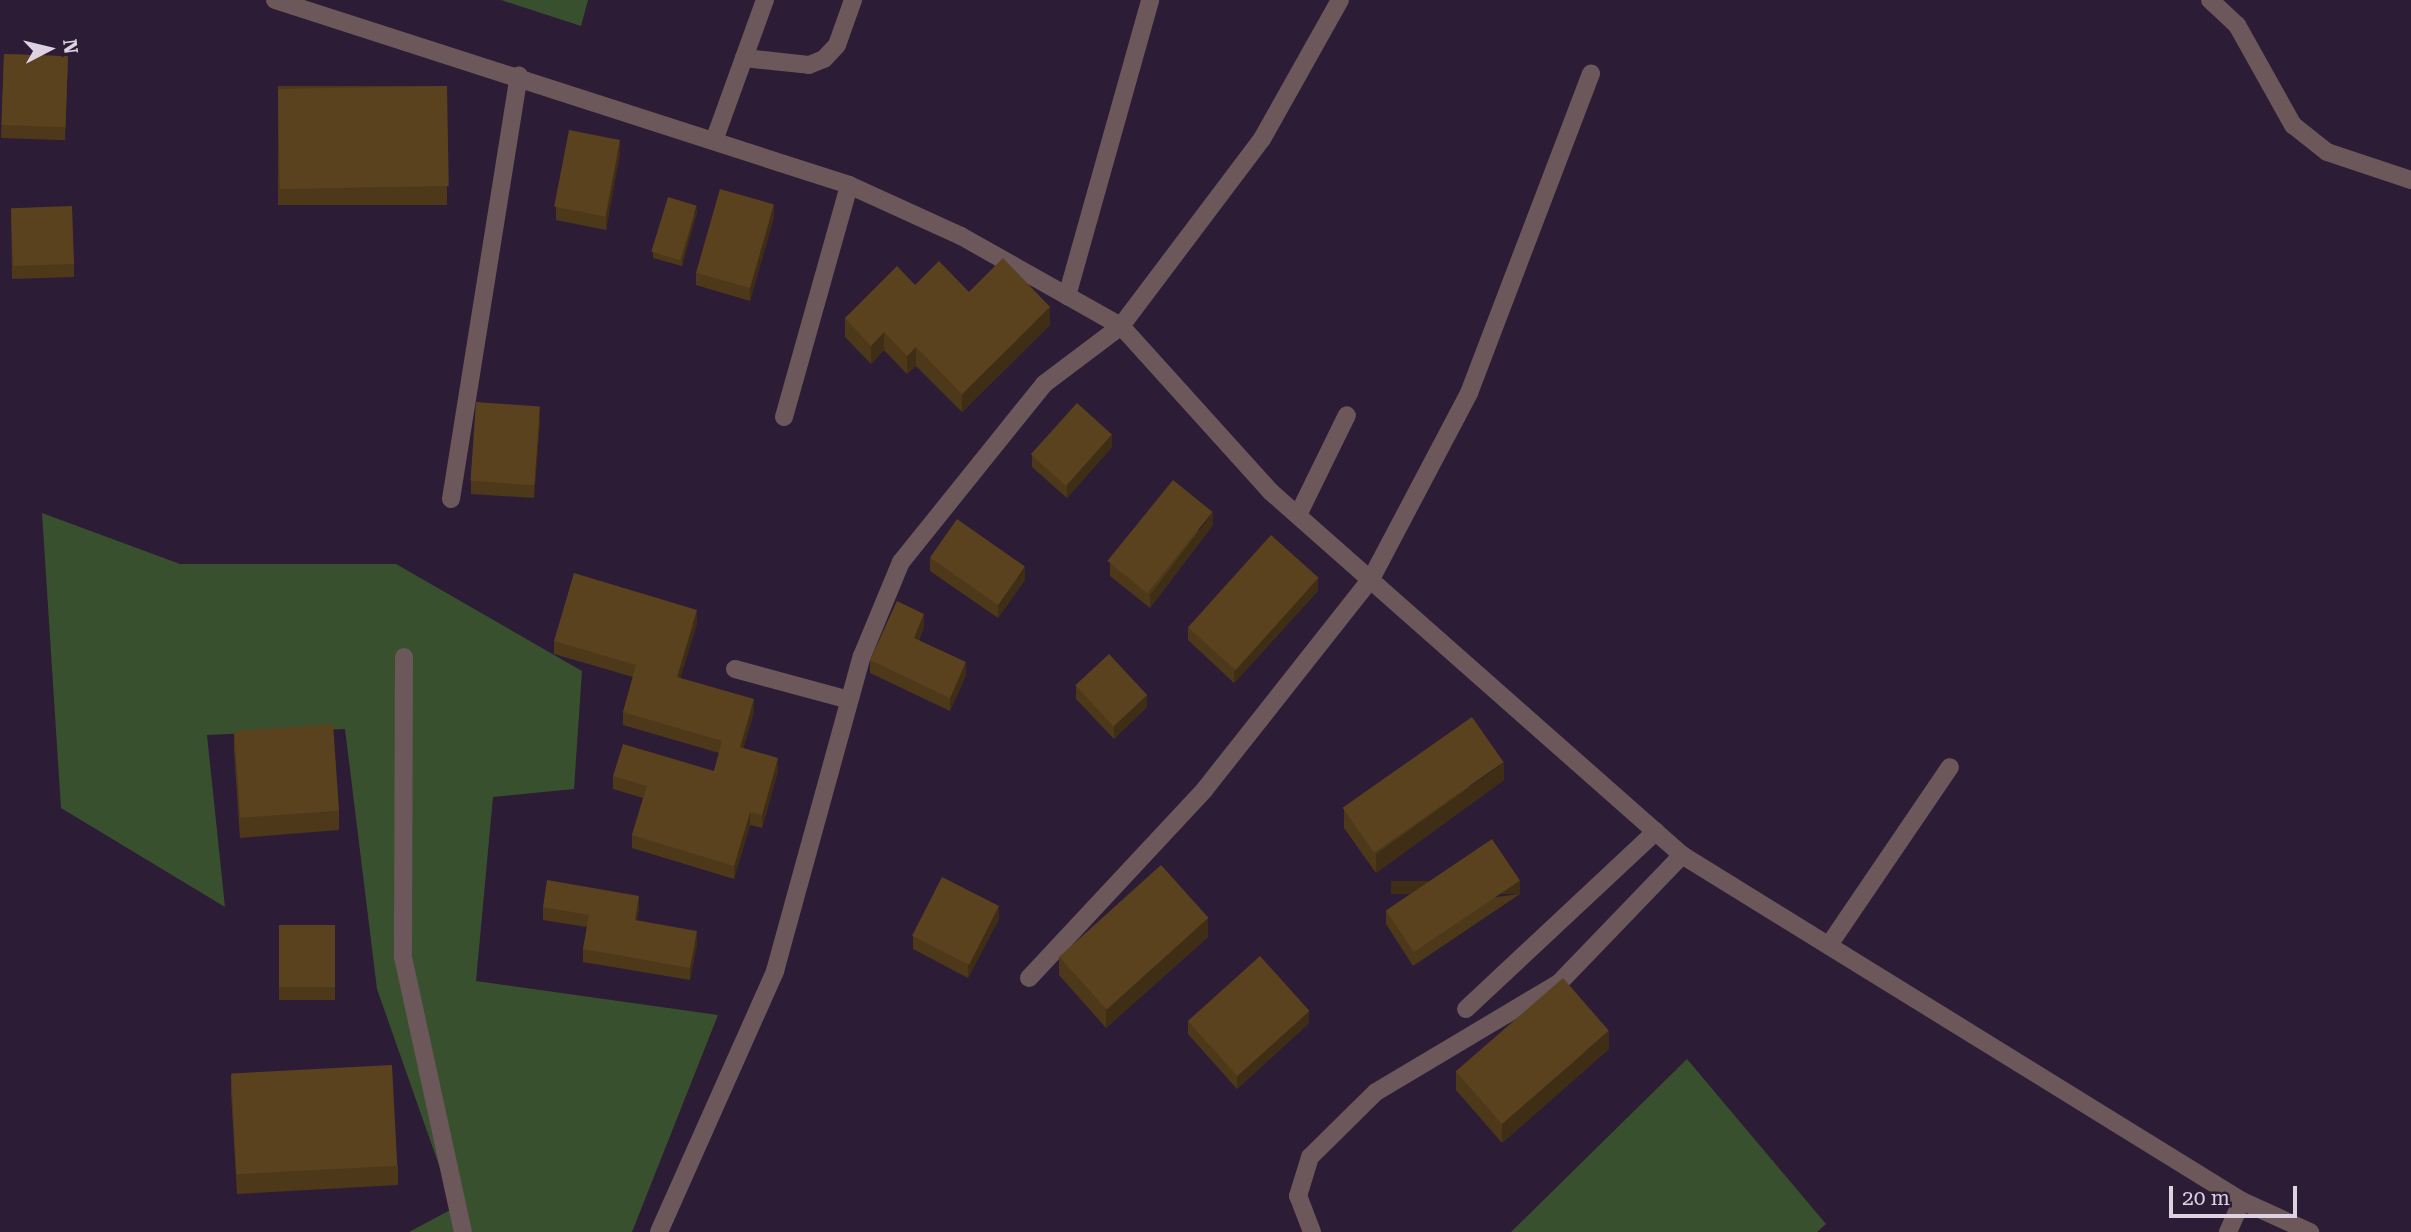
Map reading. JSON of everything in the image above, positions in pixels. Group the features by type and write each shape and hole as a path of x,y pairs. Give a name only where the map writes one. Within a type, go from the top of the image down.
{"street":[{"path":"275,0 715,138 849,185 961,236 1121,326 1298,515 1682,855 2242,1201 2310,1232"},
{"path":"715,138 765,0"},
{"path":"744,58 809,65 824,59 837,45 853,0"},
{"path":"1067,296 1150,0"},
{"path":"659,1232 775,971 862,656 908,552 1044,384 1121,326 1262,138 1340,0"},
{"path":"2216,2 2237,25 2292,125 2327,152 2411,180"},
{"path":"1029,978 1205,789 1371,579 1469,393 1591,74"},
{"path":"450,499 519,75"},
{"path":"784,417 849,185"},
{"path":"1298,515 1348,415"},
{"path":"404,657 402,957 463,1232"},
{"path":"735,669 849,700"},
{"path":"1829,945 1950,767"},
{"path":"1466,1009 1656,831"},
{"path":"1312,1232 1298,1196 1310,1157 1376,1092 1559,983 1682,855"},
{"path":"2228,1232 2242,1201"}],"green space":[{"path":"501,0 588,0 581,26"},
{"path":"42,513 180,564 396,564 582,671 574,789 493,797 476,981 718,1015 632,1232 409,1232 454,1208 377,989 345,729 207,735 225,907 61,808"},
{"path":"1687,1059 1826,1224 1817,1232 1511,1232"}],"building":[{"path":"4,54 68,56 65,127 2,125"},
{"path":"447,86 449,186 280,189 278,89"},
{"path":"569,130 620,140 605,216 554,207"},
{"path":"720,189 774,204 750,288 696,273"},
{"path":"668,197 697,206 680,260 651,252"},
{"path":"72,206 74,264 13,266 11,208"},
{"path":"1003,258 1050,307 962,394 916,347 907,356 884,332 871,346 845,318 897,266 915,285 939,261 969,292"},
{"path":"476,402 540,406 534,485 470,481"},
{"path":"1077,403 1112,434 1066,486 1031,454"},
{"path":"1173,480 1213,512 1147,593 1108,561"},
{"path":"957,519 1025,567 998,605 930,558"},
{"path":"1271,535 1319,578 1236,670 1188,627"},
{"path":"574,573 697,610 677,677 754,699 740,747 778,758 762,815 750,812 734,866 632,835 647,786 613,776 623,744 714,771 722,741 623,712 636,665 554,641"},
{"path":"897,601 924,614 914,638 966,662 950,698 870,660"},
{"path":"1109,654 1147,695 1114,726 1075,685"},
{"path":"1472,717 1504,762 1374,853 1343,808"},
{"path":"333,724 339,811 240,818 234,731"},
{"path":"1492,839 1520,880 1414,952 1386,911"},
{"path":"1161,865 1209,918 1107,1009 1059,957"},
{"path":"942,877 999,906 969,965 912,936"},
{"path":"547,880 639,896 635,920 697,931 690,968 583,949 589,915 543,907"},
{"path":"279,925 335,925 335,987 279,987"},
{"path":"1260,956 1310,1011 1237,1076 1188,1021"},
{"path":"1563,978 1609,1031 1502,1124 1456,1071"},
{"path":"392,1065 397,1166 237,1174 231,1073"}]}
